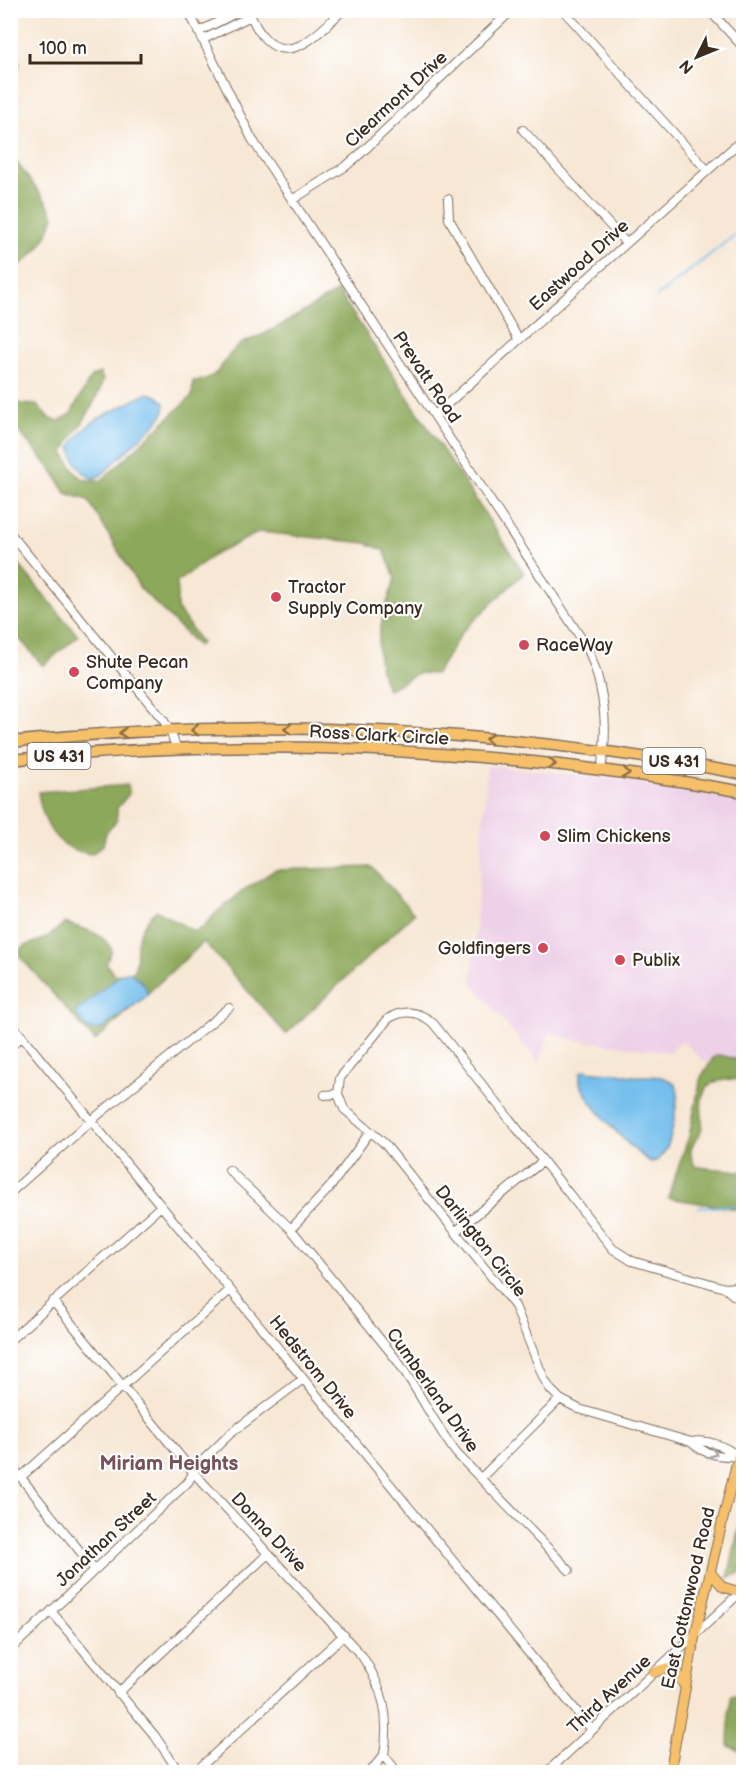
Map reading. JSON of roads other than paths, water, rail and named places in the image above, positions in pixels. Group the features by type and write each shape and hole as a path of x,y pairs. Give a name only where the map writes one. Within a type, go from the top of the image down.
{"highway":[{"name":"Ross Clark Circle","path":"10,742 170,731 285,729 367,731 511,740 604,751 744,774"},
{"path":"367,731 368,749"},
{"name":"Ross Clark Circle","path":"10,760 177,749 274,747 368,749 601,769 744,792"},
{"path":"699,784 711,779 714,768"}],"main road":[{"name":"East Cottonwood Road","path":"670,1771 695,1635 744,1432"},
{"path":"710,1572 723,1587 742,1591"},
{"path":"653,1673 663,1669 672,1669 685,1687"}],"street":[{"name":"Prevatt Road","path":"188,10 252,139 587,647 597,670 603,697 604,751 601,769"},
{"path":"200,36 242,10"},
{"path":"200,36 250,14 266,40 277,46 293,48 307,43 343,10"},
{"name":"Clearmont Drive","path":"292,200 346,166 359,155 512,10"},
{"path":"563,10 707,170"},
{"path":"709,10 744,48"},
{"path":"523,130 627,243"},
{"name":"Eastwood Drive","path":"435,415 744,138"},
{"path":"448,199 449,219 519,340"},
{"path":"10,533 170,731 177,749"},
{"path":"10,1193 92,1120 229,1008"},
{"path":"326,1095 338,1094 338,1083 343,1073 384,1023 408,1008 433,1023 608,1243 619,1253 632,1261 725,1288 735,1287 744,1290"},
{"name":"Hedstrom Drive","path":"10,1022 592,1730"},
{"path":"10,1047 22,1036"},
{"name":"Darlington Circle","path":"338,1094 344,1109 384,1143 515,1306 551,1390 561,1399 579,1409 691,1442 700,1440 726,1448 738,1456"},
{"path":"291,1229 331,1186 370,1132"},
{"path":"455,1232 543,1161"},
{"name":"Cumberland Drive","path":"229,1170 291,1229 402,1368 457,1454 569,1570"},
{"path":"10,1340 161,1206"},
{"path":"725,1288 733,1295 744,1299"},
{"path":"21,1477 230,1290"},
{"name":"Donna Drive","path":"53,1301 194,1473 362,1656 380,1687 387,1722 384,1755"},
{"name":"Jonathan Street","path":"12,1645 188,1482 197,1466 231,1434 303,1380"},
{"path":"481,1478 561,1399"},
{"path":"10,1464 95,1570"},
{"path":"118,1693 268,1554"},
{"name":"Third Avenue","path":"547,1773 742,1591"},
{"path":"51,1611 155,1736 179,1773"},
{"path":"195,1773 344,1635"},
{"path":"370,1773 384,1755 397,1773"},
{"path":"670,1771 685,1773"}],"water":[{"path":"148,393 157,396 165,403 164,413 101,475 92,479 78,465 71,446 83,430 99,418"},
{"path":"130,972 144,984 148,995 104,1027 95,1030 85,1025 76,1013 77,1011 122,973"},
{"path":"585,1070 659,1077 671,1081 678,1092 672,1133 664,1153 658,1159 651,1162 642,1156 603,1117 580,1084 580,1073"}],"waterway":[{"path":"656,297 744,228"},
{"path":"699,1207 744,1206"}],"place":[{"name":"Tractor Supply Company","path":"276,597"},
{"name":"RaceWay","path":"524,645"},
{"name":"Shute Pecan Company","path":"74,672"},
{"name":"Slim Chickens","path":"545,836"},
{"name":"Goldfingers","path":"543,948"},
{"name":"Publix","path":"620,960"}],"district":[{"name":"Miriam Heights","path":"169,1463"}]}
